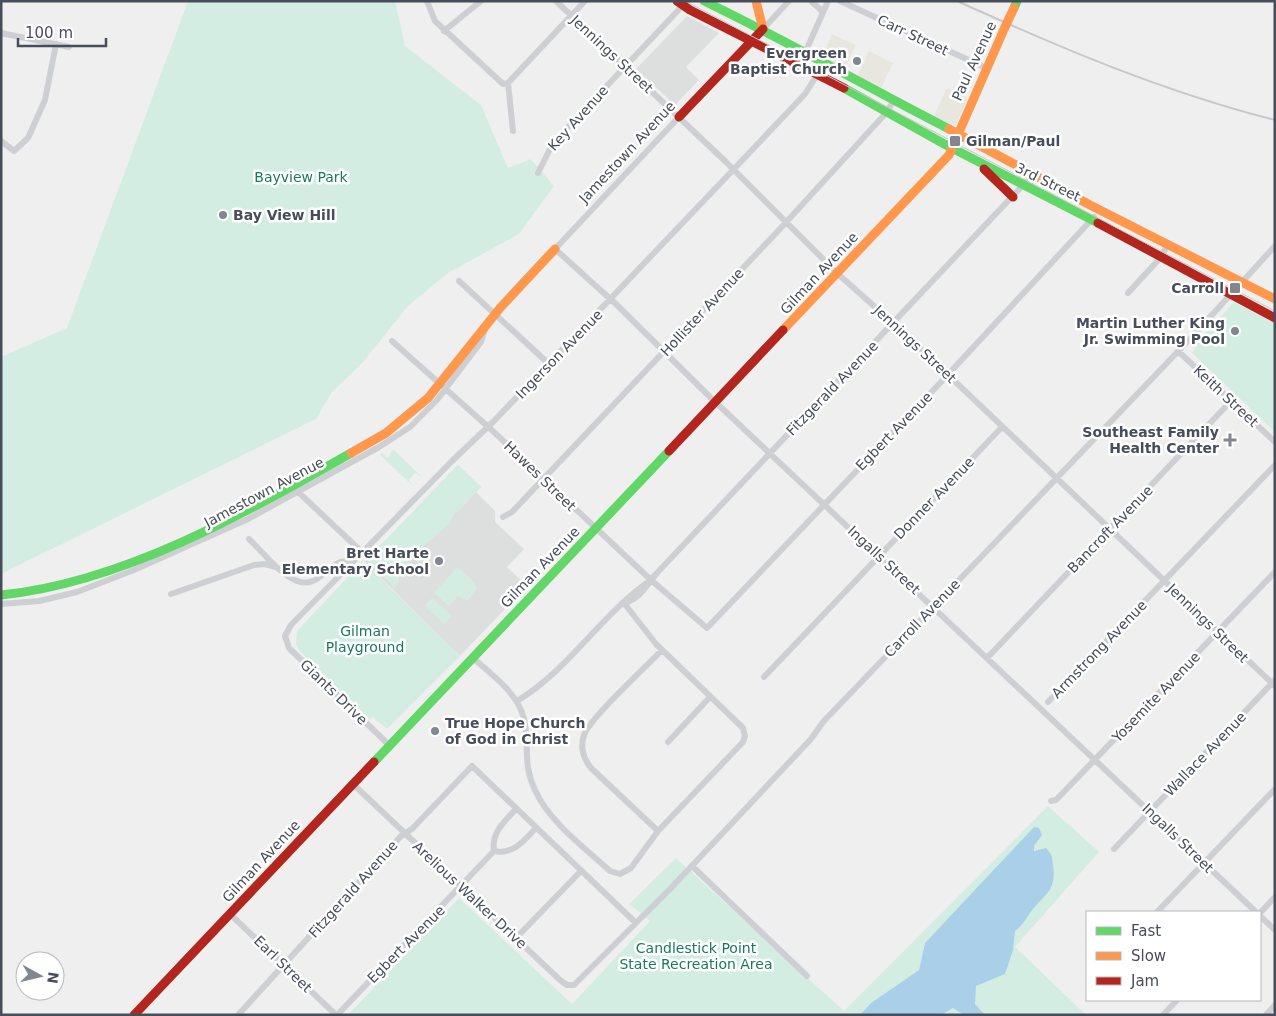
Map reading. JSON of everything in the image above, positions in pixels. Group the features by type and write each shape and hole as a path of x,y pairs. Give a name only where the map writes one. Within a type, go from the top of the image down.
{"street":[{"path":"427,1 435,21 444,31 499,82 508,83"},
{"path":"444,31 481,1"},
{"name":"Jennings Street","path":"556,1 679,117 838,274 1274,683"},
{"path":"513,131 508,83 585,1"},
{"name":"3rd Street","path":"704,1 763,29 824,64 1098,209 1275,299"},
{"path":"756,1 763,29"},
{"name":"Jamestown Avenue","path":"1,604 39,601 77,592 234,521 295,488 396,427 443,387 496,313 790,1"},
{"path":"811,1 823,12"},
{"path":"805,53 828,1"},
{"name":"Carr Street","path":"840,1 986,68"},
{"name":"3rd Street","path":"682,3 750,42 818,75 974,160 1092,219 1275,318"},
{"name":"Key Avenue","path":"538,172 553,143 682,3"},
{"name":"Paul Avenue","path":"957,133 1016,5"},
{"path":"1,33 69,47"},
{"path":"1,141 14,151 28,138 45,100 56,44"},
{"name":"Ingerson Avenue","path":"285,636 291,625 549,364 805,94 824,64"},
{"name":"Hollister Avenue","path":"503,517 512,512 664,352 886,113 894,100"},
{"name":"Gilman Avenue","path":"134,1015 838,274 949,155 957,133"},
{"path":"974,160 1012,197"},
{"name":"Fitzgerald Avenue","path":"517,701 540,687 624,603 651,580 1024,185 1030,172"},
{"name":"Egbert Avenue","path":"707,628 947,376 1092,219 1098,209"},
{"path":"1128,293 1161,257 1168,244"},
{"name":"Carroll Avenue","path":"567,985 574,985 583,978 692,866 811,739 823,722 1178,351 1275,246"},
{"name":"Ingalls Street","path":"555,249 611,299 716,402 1256,911"},
{"path":"459,281 496,313 549,364"},
{"name":"Hawes Street","path":"392,341 488,427 595,529 707,628"},
{"name":"Keith Street","path":"1178,351 1275,442"},
{"name":"Bancroft Avenue","path":"988,657 1231,401"},
{"name":"Donner Avenue","path":"764,677 1002,427"},
{"name":"Armstrong Avenue","path":"1048,702 1275,464"},
{"path":"295,488 363,554"},
{"path":"249,539 296,581 307,583 319,579 338,563 347,561 352,564"},
{"name":"Jamestown Avenue","path":"1,595 62,587 136,564"},
{"path":"171,594 260,564 270,565 282,570"},
{"name":"Yosemite Avenue","path":"1054,801 1096,760 1275,572"},
{"path":"473,658 517,701 525,720 527,769 539,799 557,821 610,871 620,874 628,872 658,831 744,739 742,728 662,650 624,603"},
{"name":"Giants Drive","path":"285,636 291,650 389,745"},
{"path":"658,831 591,768 584,757 582,744 588,727 662,650"},
{"name":"Wallace Avenue","path":"1114,849 1274,683"},
{"path":"668,742 710,697"},
{"name":"Fitzgerald Avenue","path":"238,1015 405,834 472,766 516,809"},
{"name":"Arelious Walker Drive","path":"353,784 567,985"},
{"path":"1158,911 1275,789"},
{"path":"536,828 517,848 508,852 494,851 494,837 498,828 516,809 536,828 580,872 636,923"},
{"name":"Egbert Avenue","path":"336,1015 494,851"},
{"path":"692,866 807,976"},
{"path":"516,938 580,872"},
{"path":"1261,912 1275,897"},
{"name":"Earl Street","path":"230,914 336,1015"},
{"name":"Ingalls Street","path":"1261,916 1275,930"},
{"path":"1162,1015 1176,1001"},
{"path":"1266,1015 1275,1005"}],"shaded area":[{"path":"687,16 719,33 686,67 699,80 675,105 636,69"},
{"path":"832,34 856,45 844,71 821,59"},
{"path":"869,51 893,63 880,90 857,77"},
{"path":"947,88 968,98 955,126 933,117"},
{"name":"Bret Harte Elementary School","path":"458,465 481,487 476,492 495,511 495,522 524,549 507,567 527,586 460,656 365,562"}],"green space":[{"name":"Bayview Park","path":"188,1 395,1 405,46 481,105 508,168 531,159 554,186 519,234 448,273 408,306 363,362 332,392 316,419 1,574 1,357 67,328"},
{"path":"1234,302 1275,324 1275,432 1192,353 1202,337"},
{"path":"393,449 422,477 415,473 409,480 413,486 380,455 382,453 388,458"},
{"path":"458,465 481,487 453,516 449,524 412,556 399,574 399,582 394,587 366,560"},
{"name":"Gilman Playground","path":"363,561 460,656 387,729 373,717 370,719 300,651 296,644 297,631"},
{"path":"457,567 472,580 477,588 467,601 458,596 449,606 434,593"},
{"path":"432,598 452,616 444,624 425,606"},
{"name":"Candlestick Point State Recreation Area","path":"1048,806 1099,852 1015,947 1086,1015 941,1015 1040,854 1023,842 925,943 919,970 872,1003 860,1015 348,1015 459,898 572,1004 650,921 629,904 676,858 844,1011"}],"water":[{"path":"1034,827 1039,828 1042,835 1034,846 1034,851 1046,848 1049,852 1053,865 1053,881 1048,892 1015,931 1013,950 1005,974 976,986 975,1004 985,1015 964,1015 953,1008 941,1015 860,1015 871,1003 919,970 925,943"}],"tram line":[{"path":"685,1 1275,311"}],"railway":[{"path":"957,1 1113,68 1193,96 1275,120"}],"traffic: fast":[{"path":"704,1 949,129"},
{"path":"1014,8 1017,1"},
{"path":"844,88 946,145 1098,223"},
{"path":"374,762 669,451"},
{"path":"1,595 46,588 92,576 137,561 226,521 351,453"}],"traffic: slow":[{"path":"756,1 763,29"},
{"path":"1005,27 1014,8"},
{"path":"783,330 949,155 1005,27"},
{"path":"949,129 1090,205 1275,299"},
{"path":"351,453 386,433 428,398 500,308 555,249"}],"traffic: jam":[{"path":"677,1 690,10 844,88"},
{"path":"679,117 763,29"},
{"path":"984,169 1013,197"},
{"path":"1098,223 1275,318"},
{"path":"669,451 783,330"},
{"path":"134,1015 374,762"}],"place":[{"name":"Evergreen Baptist Church","path":"857,61"},
{"name":"Gilman/Paul","path":"955,141"},
{"name":"Bay View Hill","path":"223,215"},
{"name":"Carroll","path":"1235,288"},
{"name":"Martin Luther King Jr. Swimming Pool","path":"1235,331"},
{"name":"Southeast Family Health Center","path":"1230,440"},
{"name":"Bret Harte Elementary School","path":"439,561"},
{"name":"True Hope Church of God in Christ","path":"435,731"}]}
